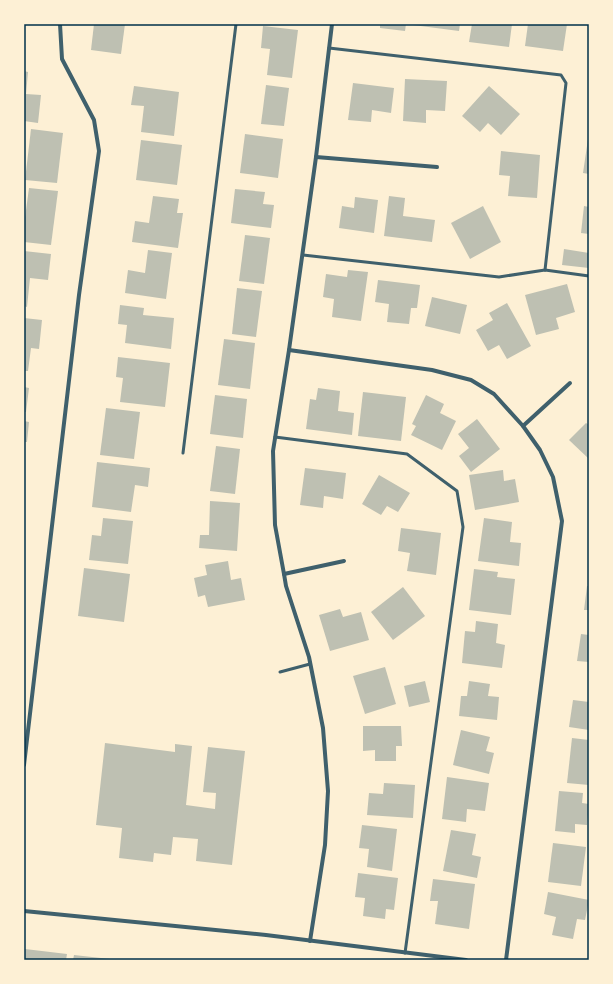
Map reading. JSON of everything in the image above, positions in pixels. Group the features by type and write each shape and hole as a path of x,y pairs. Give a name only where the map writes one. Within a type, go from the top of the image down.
{"street":[{"path":"24,764 79,295 98,151 94,120 62,59 60,24"},
{"path":"310,941 325,845 328,791 323,728 310,664 286,586 275,525 273,451 303,255 332,24"},
{"path":"316,157 437,167"},
{"path":"289,350 432,370 470,380 494,394 523,426 540,450 553,477 562,521 506,960"},
{"path":"523,426 570,383"},
{"path":"284,574 344,561"},
{"path":"24,911 266,935 466,960"}],"lane":[{"path":"183,453 236,24"},
{"path":"329,48 561,75 566,84 545,270"},
{"path":"303,255 499,277 545,270 589,276"},
{"path":"275,437 407,454 457,490 463,527 405,953"},
{"path":"280,672 310,664"}],"building":[{"path":"94,24 125,24 121,54 91,50"},
{"path":"380,24 406,24 405,31 380,28"},
{"path":"413,24 460,24 459,31"},
{"path":"472,24 512,24 509,47 469,42"},
{"path":"528,24 567,24 563,51 525,46"},
{"path":"263,26 298,30 292,78 267,75 270,49 261,48"},
{"path":"24,71 28,72 26,94 41,95 38,123 24,121"},
{"path":"405,79 447,81 445,111 426,110 426,123 403,121"},
{"path":"353,83 394,88 391,113 372,110 371,122 348,120"},
{"path":"266,85 289,88 284,126 261,124"},
{"path":"134,86 179,92 174,136 141,132 144,106 131,105"},
{"path":"489,86 520,114 501,135 488,123 480,132 462,116"},
{"path":"31,129 63,133 57,183 25,180"},
{"path":"245,134 283,139 278,178 240,173"},
{"path":"589,139 589,174 583,173"},
{"path":"141,140 182,145 177,185 136,180"},
{"path":"501,151 540,155 537,198 508,196 510,176 499,175"},
{"path":"29,188 58,191 51,245 24,242 24,225"},
{"path":"235,189 265,192 263,204 274,205 271,228 231,223"},
{"path":"153,196 179,199 177,213 183,213 178,248 132,242 135,221 149,223"},
{"path":"389,196 405,198 403,216 435,220 432,242 384,236"},
{"path":"355,197 378,200 374,233 339,228 342,206 354,208"},
{"path":"483,206 501,242 470,259 451,223"},
{"path":"584,206 589,207 589,234 581,233"},
{"path":"245,235 270,238 264,284 239,281"},
{"path":"564,249 589,253 589,268 562,265"},
{"path":"148,250 172,253 166,299 125,293 128,270 145,273"},
{"path":"24,251 51,254 48,280 30,278 27,307 24,306"},
{"path":"348,270 368,272 361,321 332,317 334,299 323,297 326,274 347,277"},
{"path":"378,280 420,285 417,308 411,308 409,324 387,322 389,304 375,302"},
{"path":"567,284 575,312 556,318 559,329 536,335 525,295"},
{"path":"237,288 262,291 256,337 232,334"},
{"path":"432,297 467,305 460,334 425,326"},
{"path":"507,303 531,346 507,359 499,345 488,351 476,330 493,320 489,313"},
{"path":"120,305 144,308 143,315 174,318 171,349 125,343 127,325 118,324"},
{"path":"24,318 42,320 39,349 31,348 28,371 24,371"},
{"path":"224,339 255,343 250,389 218,385"},
{"path":"118,357 170,363 165,407 120,402 123,378 116,377"},
{"path":"24,387 29,388 26,412 24,412"},
{"path":"318,388 340,391 338,411 354,413 352,435 306,429 310,399 316,400"},
{"path":"363,392 406,397 401,441 358,436"},
{"path":"215,395 247,399 243,438 210,434"},
{"path":"426,395 444,404 440,413 456,421 442,450 411,435 416,426 412,424"},
{"path":"106,408 140,412 134,459 100,455"},
{"path":"477,419 500,449 471,472 459,456 469,448 458,434"},
{"path":"24,421 29,422 27,442 24,442"},
{"path":"586,423 589,425 589,459 569,440"},
{"path":"216,446 240,449 235,494 210,491"},
{"path":"97,462 150,468 148,487 135,485 131,512 92,507"},
{"path":"305,468 346,473 343,499 324,496 323,508 300,505"},
{"path":"503,470 504,481 515,479 519,502 475,510 469,475"},
{"path":"379,475 410,493 398,512 387,506 381,515 362,504"},
{"path":"210,501 240,503 237,551 199,548 200,535 209,535"},
{"path":"103,518 133,521 128,564 89,560 92,535 101,536"},
{"path":"484,518 512,522 510,542 521,543 519,566 478,561"},
{"path":"401,528 441,533 436,575 407,571 410,553 398,551"},
{"path":"228,561 231,580 241,578 245,600 208,607 205,595 198,597 194,578 207,575 205,565"},
{"path":"84,568 130,574 124,622 78,616"},
{"path":"474,569 498,572 497,577 515,579 511,615 469,610"},
{"path":"587,586 589,586 589,610 584,610"},
{"path":"403,587 425,616 393,640 371,612"},
{"path":"340,609 343,617 361,612 369,640 330,651 319,615"},
{"path":"476,621 498,624 496,643 505,645 502,668 462,663 465,631 475,632"},
{"path":"581,634 589,635 589,662 577,661"},
{"path":"385,667 396,704 365,714 353,676"},
{"path":"425,681 430,702 409,707 404,686"},
{"path":"469,681 490,684 488,696 499,697 497,720 459,716 461,696 467,696"},
{"path":"573,700 589,702 589,730 569,727"},
{"path":"363,726 401,726 402,746 396,746 396,761 375,761 375,750 363,751"},
{"path":"461,730 490,737 486,751 494,753 489,774 453,765"},
{"path":"572,738 589,740 589,785 567,783"},
{"path":"105,743 175,752 175,744 192,746 186,805 215,809 216,793 203,792 208,747 245,751 232,865 196,861 198,839 173,837 171,855 154,853 153,862 119,858 122,828 96,825"},
{"path":"447,777 489,783 485,811 467,809 466,822 442,819"},
{"path":"384,783 415,785 413,818 367,815 369,793 383,794"},
{"path":"559,791 583,793 582,803 589,804 587,825 575,824 575,833 555,831"},
{"path":"362,825 397,829 392,871 367,867 369,849 359,848"},
{"path":"451,830 476,834 472,855 481,857 477,878 443,871"},
{"path":"553,843 586,847 581,886 548,882"},
{"path":"358,873 398,878 394,910 386,909 385,919 363,916 365,898 355,897"},
{"path":"433,879 475,884 469,929 435,924 438,901 430,901"},
{"path":"548,892 589,900 585,920 577,919 573,939 552,935 556,917 544,914"},
{"path":"25,949 67,954 66,960 24,960"},
{"path":"74,955 110,959 110,960 73,960"}]}
